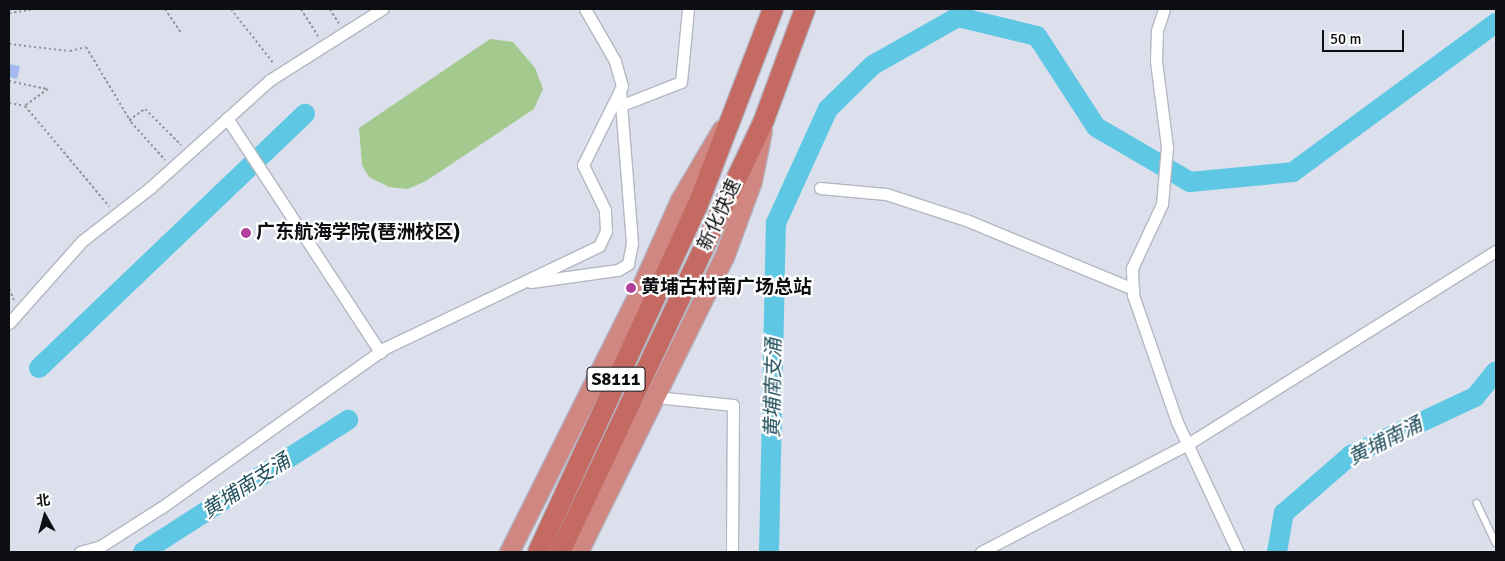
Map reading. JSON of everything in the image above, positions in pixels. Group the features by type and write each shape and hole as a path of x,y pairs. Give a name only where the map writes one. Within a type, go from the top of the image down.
{"highway":[{"name":"新化快速","path":"538,552 697,207 772,9"},
{"name":"新化快速","path":"560,552 720,217 764,120 805,9"},
{"path":"509,552 638,294 680,200 733,112"},
{"path":"578,552 656,398 730,241 752,181 764,120"}],"street":[{"path":"9,323 82,240 172,168 281,72 382,9"},
{"path":"80,552 101,546 162,506 380,352 599,246 606,231 605,210 583,165 622,86 615,61 585,9"},
{"path":"622,105 681,82 688,9"},
{"path":"1164,9 1157,32 1156,61 1167,147 1162,204 1132,268 1133,289 1188,444 1238,552"},
{"path":"519,284 618,270 628,264 632,242 620,90"},
{"path":"227,118 380,352"},
{"path":"820,188 886,194 966,220 1133,289"},
{"path":"981,552 1188,444 1496,251"},
{"path":"656,398 732,404 732,552"}],"lane":[{"path":"1477,503 1496,542"}],"path":[{"path":"9,13 37,9"},
{"path":"165,9 181,33"},
{"path":"231,9 281,72"},
{"path":"301,9 324,45"},
{"path":"330,9 344,34"},
{"path":"9,44 70,51 86,47 129,120 172,168"},
{"path":"9,81 48,89 25,106"},
{"path":"9,103 25,106 116,214"},
{"path":"129,120 145,109 189,153"}],"green space":[{"path":"490,39 513,42 535,68 543,89 534,109 426,181 408,189 389,187 369,177 362,165 359,128"}],"building":[{"path":"9,64 20,66 17,79 9,77"}],"waterway":[{"path":"769,552 776,223 828,109 873,65 958,17 1037,36 1096,127 1190,182 1293,172 1496,23"},
{"path":"39,368 305,114"},
{"name":"黄埔南涌","path":"1277,552 1284,513 1351,455 1475,397 1496,371"},
{"name":"黄埔南支涌","path":"143,552 348,420"}],"place":[{"name":"广东航海学院(琶洲校区)","path":"246,233"},
{"name":"黄埔古村南广场总站","path":"631,288"}]}
